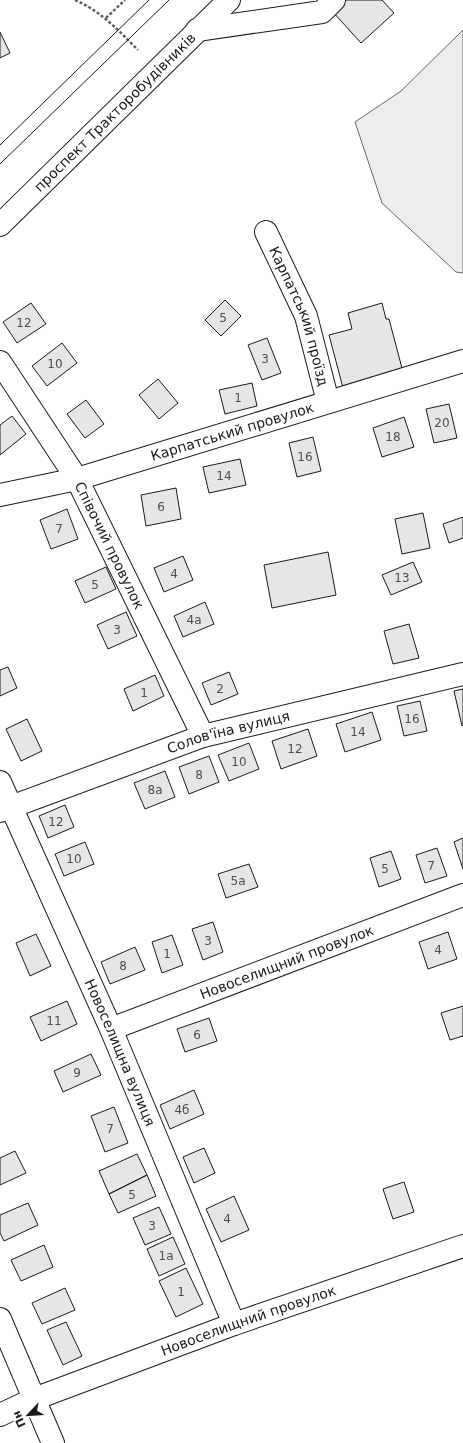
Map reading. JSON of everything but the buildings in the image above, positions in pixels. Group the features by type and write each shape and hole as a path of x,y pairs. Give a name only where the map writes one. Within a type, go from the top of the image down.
{"street":[{"name":"проспект Тракторобудівників","path":"0,225 229,0"},
{"path":"197,30 322,12 334,0"},
{"name":"Карпатський проїзд","path":"266,232 306,316 328,402"},
{"name":"Карпатський провулок","path":"0,495 77,479 463,361"},
{"name":"Співочий провулок","path":"0,362 77,479 203,736"},
{"name":"Солов'їна вулиця","path":"5,809 203,736 463,674"},
{"name":"Новоселищна вулиця","path":"0,782 5,809 111,1029 234,1324"},
{"name":"Новоселищний провулок","path":"111,1029 463,895"},
{"name":"Новоселищний провулок","path":"0,1415 34,1399 234,1324 463,1246"},
{"path":"0,1319 53,1443"}],"path":[{"path":"75,0 85,4 106,18 138,50"},
{"path":"106,18 125,0"}],"shaded area":[{"path":"463,30 463,273 456,272 382,203 355,122 401,91"}],"tram line":[{"path":"0,145 149,0"},
{"path":"0,164 169,0"}]}
